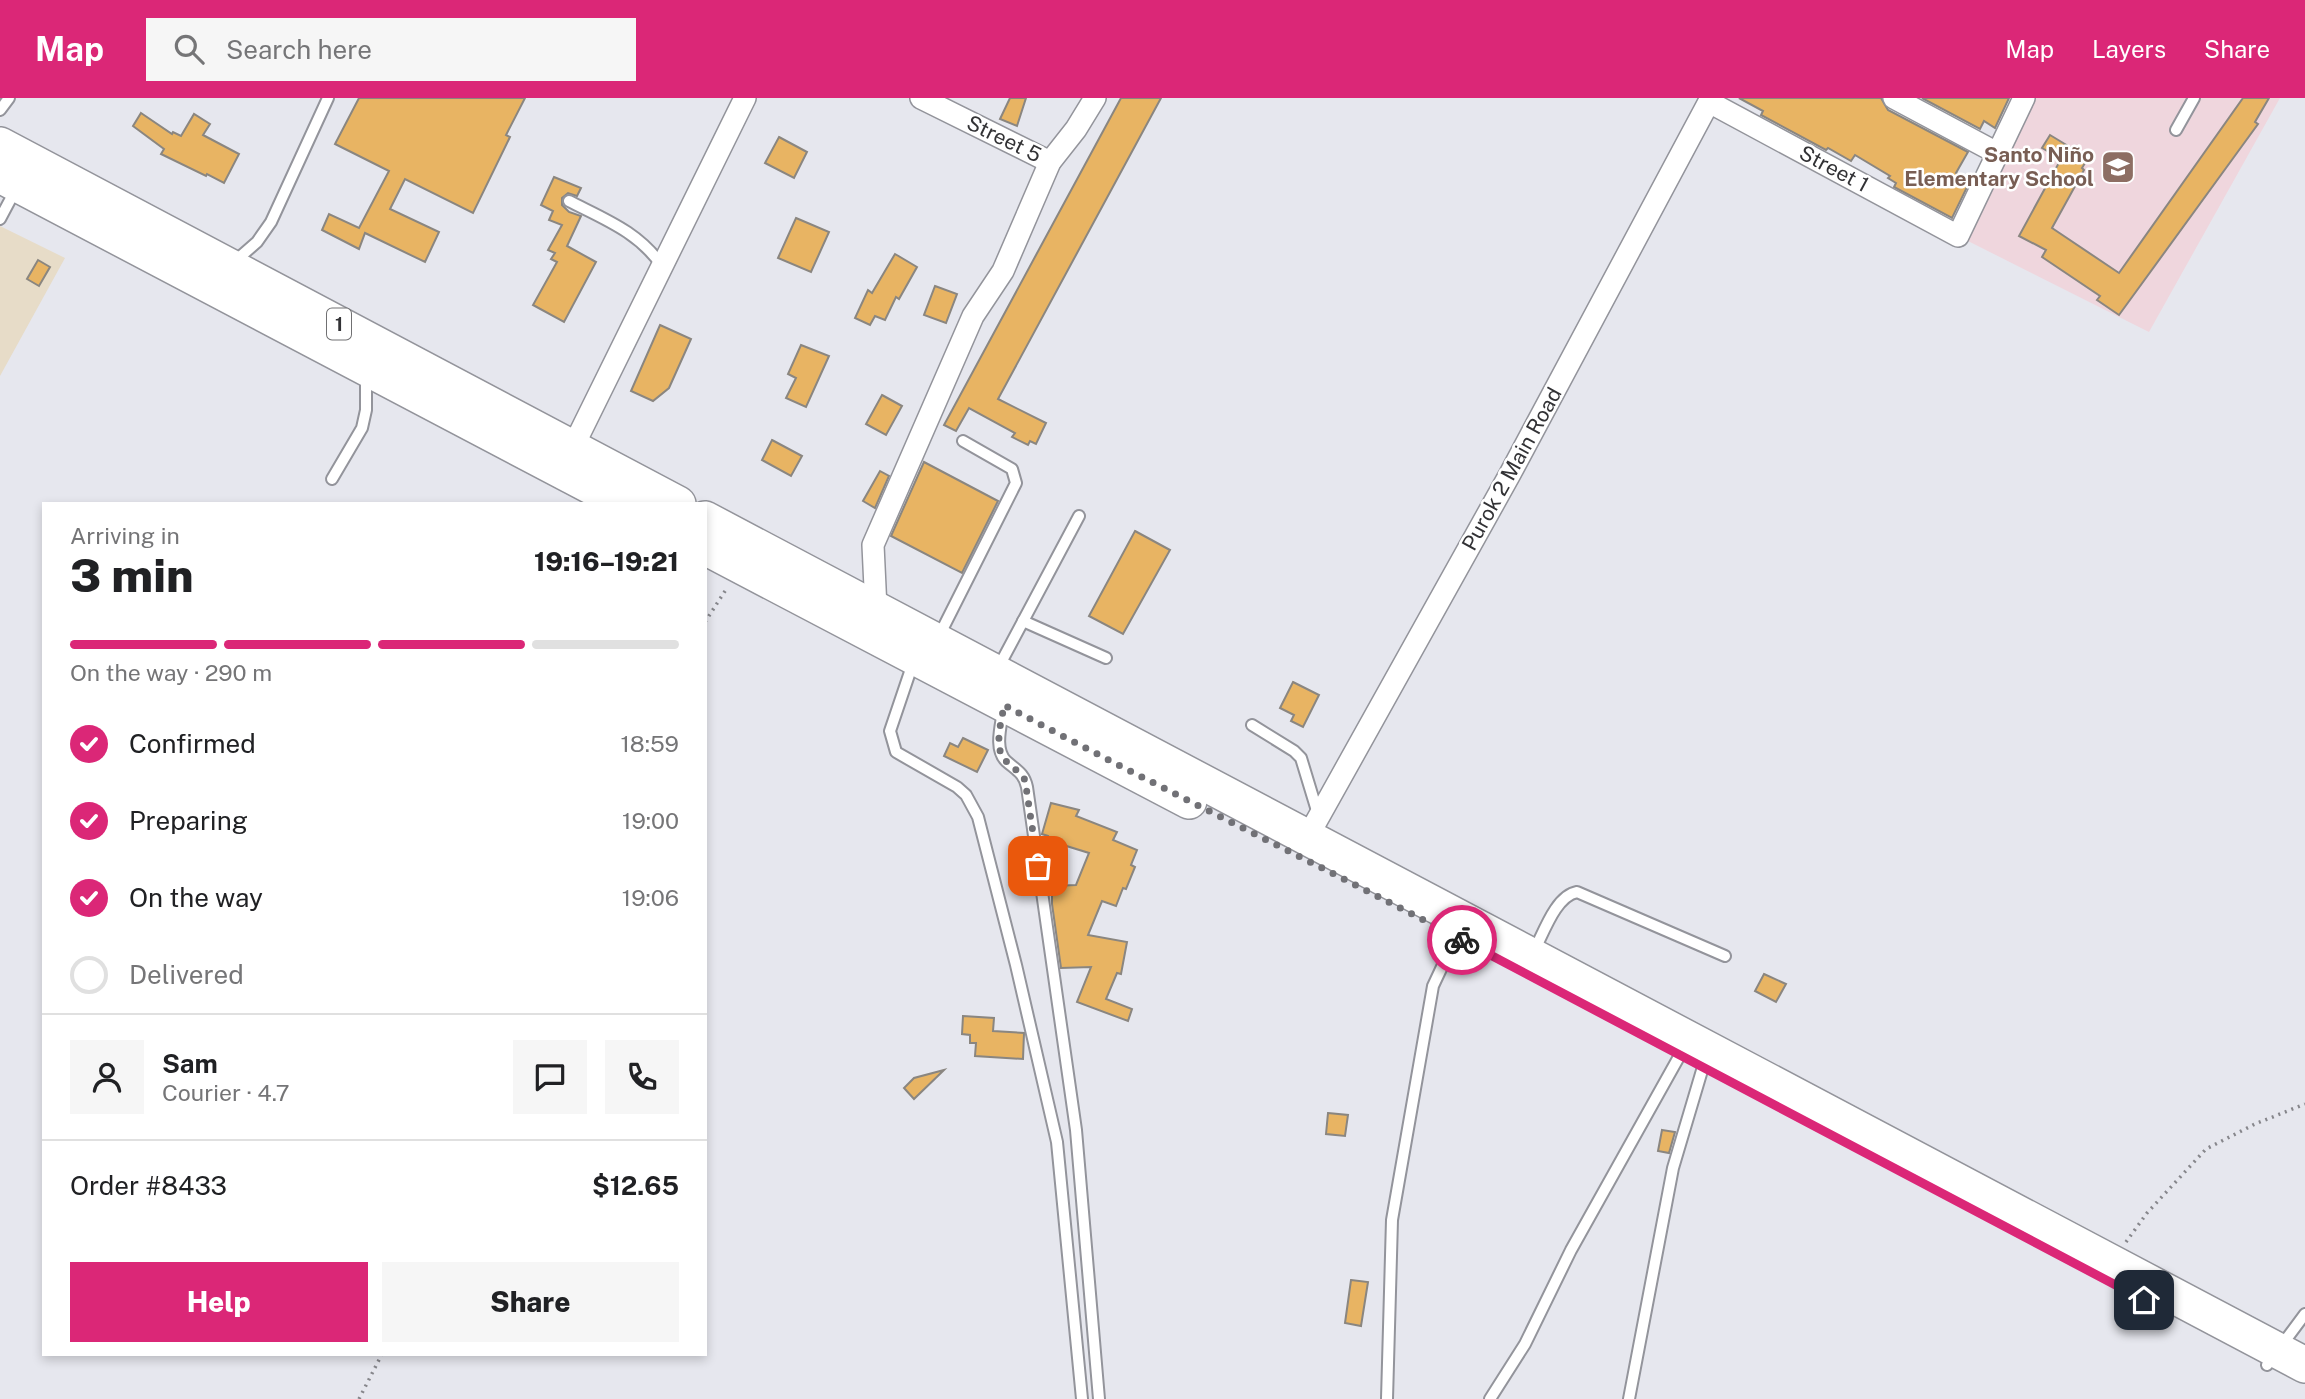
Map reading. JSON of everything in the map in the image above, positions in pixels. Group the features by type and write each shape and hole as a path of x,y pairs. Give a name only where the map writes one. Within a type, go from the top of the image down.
{"highway":[{"name":"1","path":"10,169 230,266 567,460 622,502"},
{"name":"1","path":"10,169 367,368 567,460 673,502"},
{"path":"707,520 876,609 925,645 1141,778 1316,863 1692,1061 2283,1360"},
{"path":"707,548 741,566 925,645"},
{"path":"1000,689 1313,827 1531,956 2111,1262 2283,1360 2305,1385"}],"street":[{"path":"567,460 745,98"},
{"name":"Street 5","path":"921,98 1050,162"},
{"path":"876,609 873,545 973,316 1003,271 1050,162 1076,129 1095,98"},
{"path":"1894,98 1997,153 2024,98"},
{"name":"Street 1","path":"1710,100 1958,236 1997,153"},
{"name":"Purok 2 Main Road","path":"1313,827 1510,474 1710,100"}],"lane":[{"path":"0,110 9,98"},
{"path":"230,266 257,242 271,222 328,98"},
{"path":"2176,131 2194,98"},
{"path":"0,219 10,169"},
{"path":"569,201 637,237 650,248 662,266"},
{"path":"332,479 362,428 366,410 367,368"},
{"path":"963,441 1012,469 1016,483 925,645 890,731 896,752 966,794 978,817 1019,975 1057,1142 1082,1399"},
{"path":"1079,516 1023,621 1000,689 999,747 1005,761 1021,774 1027,787 1076,1130 1098,1399"},
{"path":"1023,621 1106,658"},
{"path":"1252,725 1301,758 1313,827"},
{"path":"1531,956 1562,901 1577,892 1725,956"},
{"path":"1387,1399 1392,1220 1433,986 1456,937"},
{"path":"1490,1399 1525,1344 1571,1250 1692,1061"},
{"path":"1629,1399 1692,1061"},
{"path":"2283,1360 2305,1314"}],"path":[{"path":"707,619 741,566"},
{"path":"2111,1262 2147,1213 2206,1149 2255,1124 2305,1104"},
{"path":"359,1399 381,1356"}],"shaded area":[{"name":"Santo Niño Elementary School","path":"2030,98 2280,98 2149,332 1958,236"},
{"path":"0,226 65,258 0,376"}],"building":[{"path":"359,98 525,98 506,135 510,137 473,213 405,179 390,209 439,232 425,262 365,233 359,249 322,230 329,214 359,228 389,171 335,144"},
{"path":"1010,98 1026,98 1017,126 1000,119"},
{"path":"1121,98 1161,98 998,399 1046,423 1036,444 1030,441 1028,445 1012,437 1015,433 969,408 956,431 944,425"},
{"path":"1739,98 1881,98 1888,110 1968,152 1956,173 1970,181 1952,218 1894,187 1896,183 1888,178 1890,176 1855,155 1851,161 1828,148 1826,150 1761,115 1763,111"},
{"path":"1922,98 2009,98 1995,128 1984,121 1980,129"},
{"path":"2243,98 2269,98 2255,122 2258,124 2119,315 2097,300 2100,296 2042,257 2046,250 2019,236 2061,159 2042,148 2050,135 2088,158 2052,228 2119,273"},
{"path":"141,113 172,134 173,132 181,136 194,114 210,124 203,135 239,154 224,183 161,154 164,149 133,126"},
{"path":"779,137 807,152 794,178 765,163"},
{"path":"554,177 581,188 577,196 568,193 562,198 562,205 569,212 581,216 567,246 596,262 564,322 533,305 557,262 551,259 555,253 548,250 562,225 549,220 553,211 541,205"},
{"path":"796,218 829,232 811,272 778,258"},
{"path":"895,254 917,267 899,299 896,297 885,320 875,316 870,325 855,318 868,290 872,293"},
{"path":"38,260 50,267 39,286 27,279"},
{"path":"935,286 957,294 946,323 924,315"},
{"path":"660,325 691,339 669,388 653,401 631,391"},
{"path":"801,345 829,356 806,407 786,398 796,378 788,374"},
{"path":"882,395 902,406 886,435 866,424"},
{"path":"772,440 802,456 791,476 762,460"},
{"path":"924,462 998,501 962,573 891,536"},
{"path":"880,471 889,476 875,508 863,501"},
{"path":"1135,531 1170,550 1123,634 1089,616"},
{"path":"1293,682 1319,695 1303,727 1291,721 1294,715 1280,708"},
{"path":"963,738 988,750 977,772 944,756 950,743 958,747"},
{"path":"1051,803 1079,810 1076,816 1117,832 1113,840 1137,850 1131,865 1135,867 1126,889 1123,888 1116,906 1102,901 1088,935 1127,942 1121,974 1117,973 1106,999 1132,1009 1128,1021 1077,1002 1091,967 1061,968 1052,886 1076,885 1089,853 1047,840 1048,836 1042,834"},
{"path":"1764,974 1786,984 1776,1002 1755,991"},
{"path":"963,1016 994,1018 993,1031 1024,1033 1023,1059 975,1056 976,1043 970,1043 970,1035 962,1034"},
{"path":"944,1070 914,1099 904,1088 914,1078"},
{"path":"1328,1113 1348,1115 1345,1136 1326,1134"},
{"path":"1662,1130 1675,1132 1669,1153 1658,1151"},
{"path":"1351,1280 1368,1282 1361,1326 1345,1323"}],"way so far":[{"path":"1038,866 1025,780 1017,769 1005,761 999,747 1004,705 1141,778 1316,863 1462,940"}],"place":[{"name":"Santo Niño Elementary School","path":"2118,167"}],"route":[{"path":"1462,940 2144,1300"}]}
